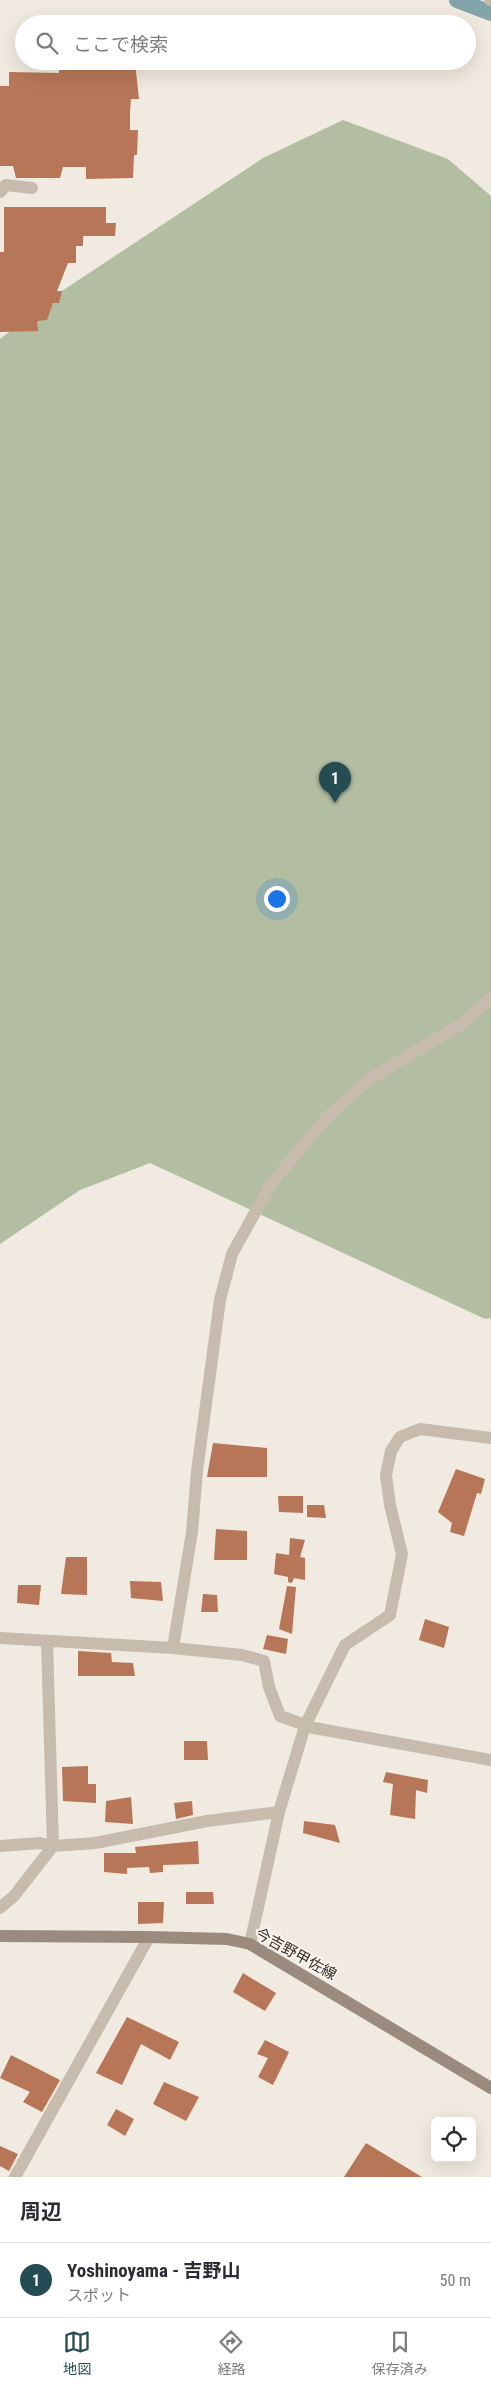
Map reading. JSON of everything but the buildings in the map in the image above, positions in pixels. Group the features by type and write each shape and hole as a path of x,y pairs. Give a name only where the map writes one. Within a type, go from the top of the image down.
{"main road":[{"name":"今吉野甲佐線","path":"0,1936 227,1939 250,1944 491,2088"}],"street":[{"path":"0,192 6,185 32,188"},
{"path":"172,1648 192,1532 197,1471 220,1300 232,1254 271,1184 327,1117 371,1078 460,1025 491,998"},
{"path":"250,1944 279,1812 305,1726 345,1645 390,1615 402,1554 390,1505 386,1475 391,1451 400,1437 420,1429 491,1438"},
{"path":"0,1638 172,1648 242,1655 264,1661 269,1687 280,1716 305,1726 491,1760"},
{"path":"0,1908 14,1896 53,1846 48,1641"},
{"path":"0,1846 40,1843 53,1846 95,1843 207,1821 279,1812"},
{"path":"15,2177 149,1937"}],"green space":[{"path":"343,120 448,159 491,196 491,1318 485,1319 150,1163 80,1190 0,1244 0,339 62,291 263,158"}],"waterway":[{"path":"457,0 491,13"}],"place":[{"name":"Yoshinoyama - 吉野山","path":"335,803"}]}
